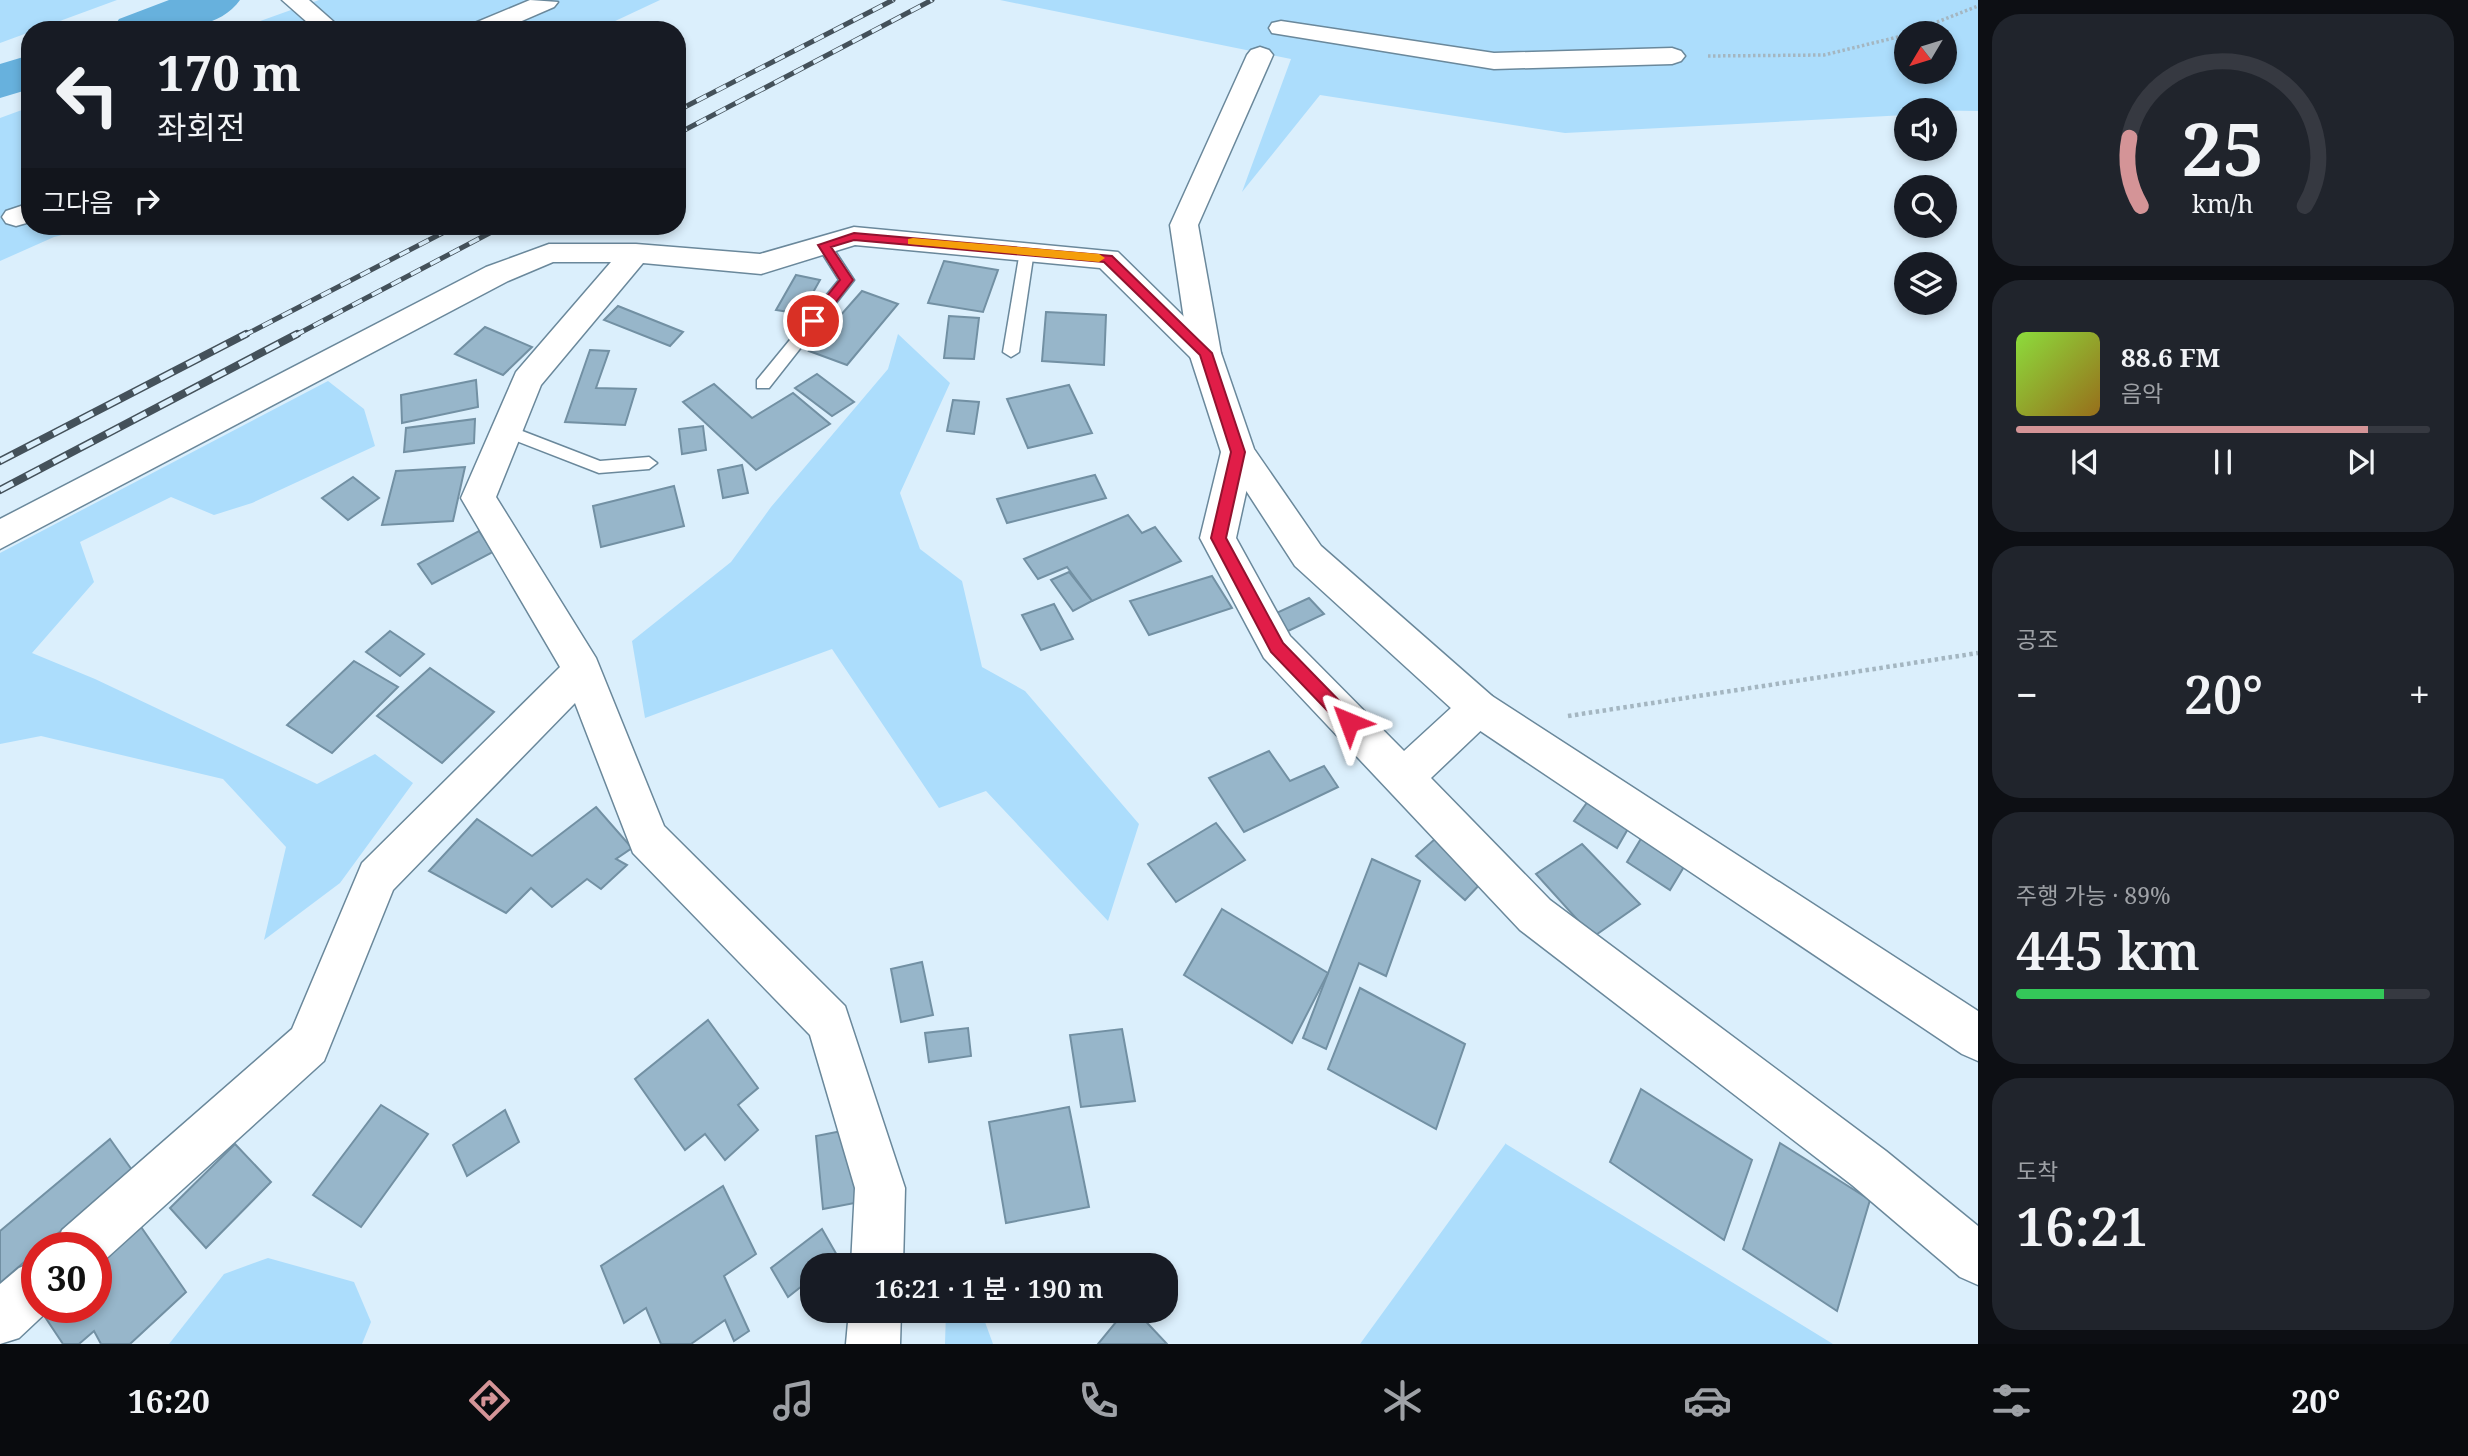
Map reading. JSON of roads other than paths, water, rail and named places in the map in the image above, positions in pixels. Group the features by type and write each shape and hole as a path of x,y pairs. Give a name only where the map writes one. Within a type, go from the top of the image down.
{"street":[{"path":"294,0 320,21"},
{"path":"501,21 546,2"},
{"path":"1672,56 1494,61 1277,30 1184,225 1205,353 1238,452 1308,556 1478,708 1978,1038"},
{"path":"600,235 636,253"},
{"path":"0,535 497,274 549,253 636,253 761,264 854,236 1108,259 1205,353"},
{"path":"636,253 527,380 478,498 582,670 648,839 829,1022 880,1188 877,1253"},
{"path":"1238,452 1218,538 1277,647 1535,915 1869,1168 1978,1259"},
{"path":"98,1232 308,1045 377,877 582,670"},
{"path":"1404,778 1478,708"},
{"path":"0,1319 21,1300"},
{"path":"873,1344 874,1323"}],"lane":[{"path":"763,384 846,280 824,245"},
{"path":"1011,352 1027,251"},
{"path":"507,431 599,467 649,463"}],"waterway":[{"path":"160,21 215,0"},
{"path":"0,82 21,74"}],"railway":[{"path":"686,106 893,0"},
{"path":"686,129 932,0"},
{"path":"243,336 439,235"},
{"path":"294,336 486,235"},
{"path":"0,461 246,334"},
{"path":"0,490 297,334"}]}
